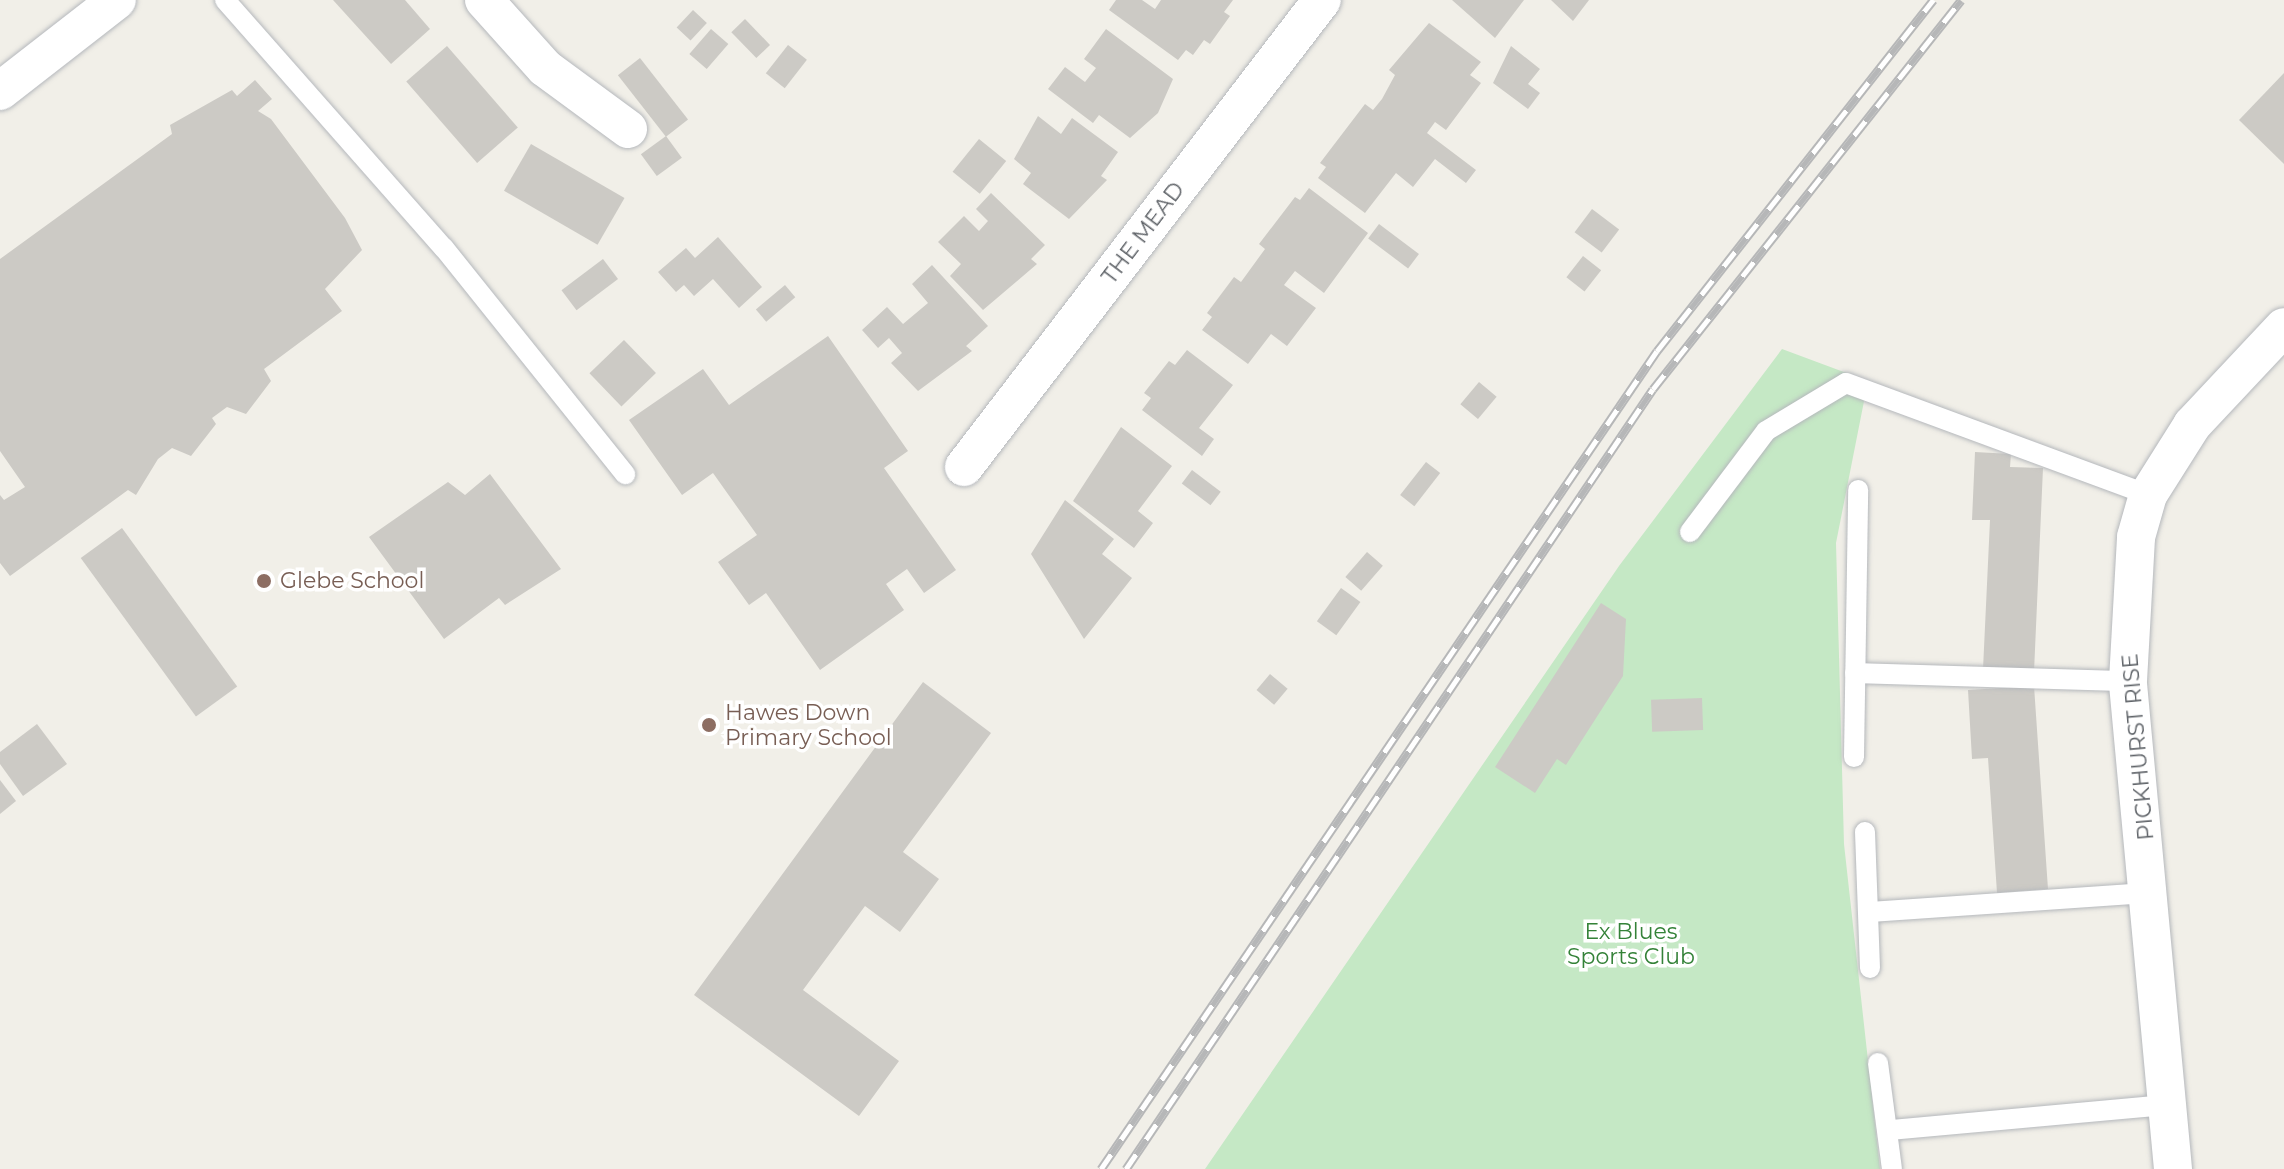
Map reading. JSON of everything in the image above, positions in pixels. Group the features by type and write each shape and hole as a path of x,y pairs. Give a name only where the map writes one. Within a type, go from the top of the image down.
{"street":[{"path":"0,91 117,0"},
{"path":"484,0 545,68 628,129"},
{"name":"THE MEAD","path":"964,467 1322,0"},
{"name":"PICKHURST RISE","path":"2173,1169 2164,1105 2151,893 2128,681 2136,537 2148,495 2192,425 2284,327"}],"lane":[{"path":"225,0 444,248 625,474"},
{"path":"1690,532 1766,431 1846,383 2148,495"},
{"path":"1854,757 1858,490"},
{"path":"1855,673 2128,681"},
{"path":"1865,832 1870,968"},
{"path":"1869,912 2151,893"},
{"path":"1878,1063 1891,1130 1892,1169"},
{"path":"1891,1130 2164,1105"}],"green space":[{"name":"Ex Blues Sports Club","path":"1782,349 1868,381 1836,543 1844,844 1880,1169 1205,1169 1619,566"}],"building":[{"path":"333,0 405,0 430,29 391,64"},
{"path":"1116,0 1142,0 1155,9 1161,0 1233,0 1224,12 1230,16 1210,44 1204,40 1193,55 1186,50 1178,60 1109,10"},
{"path":"1452,0 1524,0 1495,38"},
{"path":"1551,0 1589,0 1573,21"},
{"path":"693,10 707,23 691,41 677,28"},
{"path":"745,19 770,45 756,58 731,32"},
{"path":"1429,23 1481,62 1470,75 1481,83 1446,130 1435,122 1427,133 1476,170 1466,183 1435,159 1413,187 1396,173 1365,213 1318,178 1326,167 1320,163 1365,104 1373,110 1382,99 1395,75 1389,70"},
{"path":"711,29 728,44 707,69 689,54"},
{"path":"1106,29 1173,79 1158,113 1130,138 1099,115 1093,123 1048,89 1065,67 1085,82 1096,68 1084,59"},
{"path":"788,45 807,60 785,88 766,73"},
{"path":"447,46 518,128 477,163 406,81"},
{"path":"1511,46 1540,69 1528,84 1540,93 1528,109 1493,83"},
{"path":"640,58 688,119 666,137 618,75"},
{"path":"2284,73 2284,164 2239,120"},
{"path":"255,80 272,99 258,111 271,119 345,218 362,250 325,289 342,311 264,369 271,381 246,414 227,407 212,418 216,424 191,456 172,448 158,459 136,495 128,490 10,576 0,563 0,495 4,500 25,487 0,451 0,259 172,134 170,125 232,90 237,96"},
{"path":"1038,116 1061,134 1072,118 1118,152 1101,176 1107,180 1069,219 1023,184 1031,173 1014,159"},
{"path":"666,136 682,158 657,176 641,154"},
{"path":"979,139 1006,161 980,194 953,172"},
{"path":"531,144 625,198 598,245 504,191"},
{"path":"1309,188 1368,233 1324,293 1295,271 1284,285 1316,308 1287,346 1271,334 1248,364 1202,330 1212,317 1207,313 1234,277 1241,282 1265,249 1259,244 1295,197 1300,200"},
{"path":"991,193 1045,245 1031,259 1037,264 983,310 950,276 961,264 938,242 964,216 979,231 988,221 976,209"},
{"path":"1592,209 1619,229 1602,253 1575,232"},
{"path":"1379,224 1419,254 1408,268 1368,238"},
{"path":"718,237 762,287 739,308 713,279 694,296 684,285 676,292 658,272 686,248 695,258"},
{"path":"1583,256 1601,270 1585,291 1566,277"},
{"path":"603,259 618,279 577,310 561,290"},
{"path":"932,265 988,326 966,346 972,351 918,391 891,363 902,353 889,338 878,348 862,330 887,307 903,324 928,303 912,284"},
{"path":"785,285 795,297 766,322 756,309"},
{"path":"828,336 908,451 884,468 956,570 924,593 907,569 886,584 904,610 820,670 766,593 749,605 718,562 757,535 713,473 682,495 629,420 703,369 729,405"},
{"path":"624,340 656,373 621,406 589,373"},
{"path":"1187,350 1233,385 1199,428 1214,439 1202,456 1142,410 1151,398 1144,393 1169,361 1175,365"},
{"path":"1479,382 1497,397 1478,419 1460,404"},
{"path":"1121,427 1172,466 1138,511 1153,523 1134,548 1073,501"},
{"path":"1975,452 2011,454 2010,467 2043,468 2034,672 1983,669 1990,520 1972,520"},
{"path":"1426,462 1440,473 1414,506 1400,495"},
{"path":"1192,470 1221,492 1211,505 1182,484"},
{"path":"490,474 561,569 505,605 499,598 444,639 369,537 448,482 465,495"},
{"path":"1065,500 1114,539 1102,554 1132,578 1084,639 1031,554"},
{"path":"122,528 237,687 196,717 81,558"},
{"path":"1367,552 1383,566 1361,591 1345,577"},
{"path":"1341,588 1360,602 1336,635 1317,621"},
{"path":"1601,603 1626,619 1623,676 1566,765 1557,759 1535,793 1495,767"},
{"path":"1270,674 1288,689 1274,705 1257,690"},
{"path":"923,682 991,733 903,852 939,879 900,932 865,906 803,990 899,1061 859,1116 694,995"},
{"path":"2034,686 2048,889 1997,893 1988,758 1972,759 1968,690"},
{"path":"1702,698 1703,730 1652,732 1651,700"},
{"path":"37,724 67,764 23,796 0,764 0,752"},
{"path":"0,780 16,801 0,814"}],"railway":[{"path":"1101,1169 1657,351 1933,0"},
{"path":"1126,1169 1653,389 1961,0"}],"place":[{"name":"Glebe School","path":"264,581"},
{"name":"Hawes Down Primary School","path":"709,725"}]}
